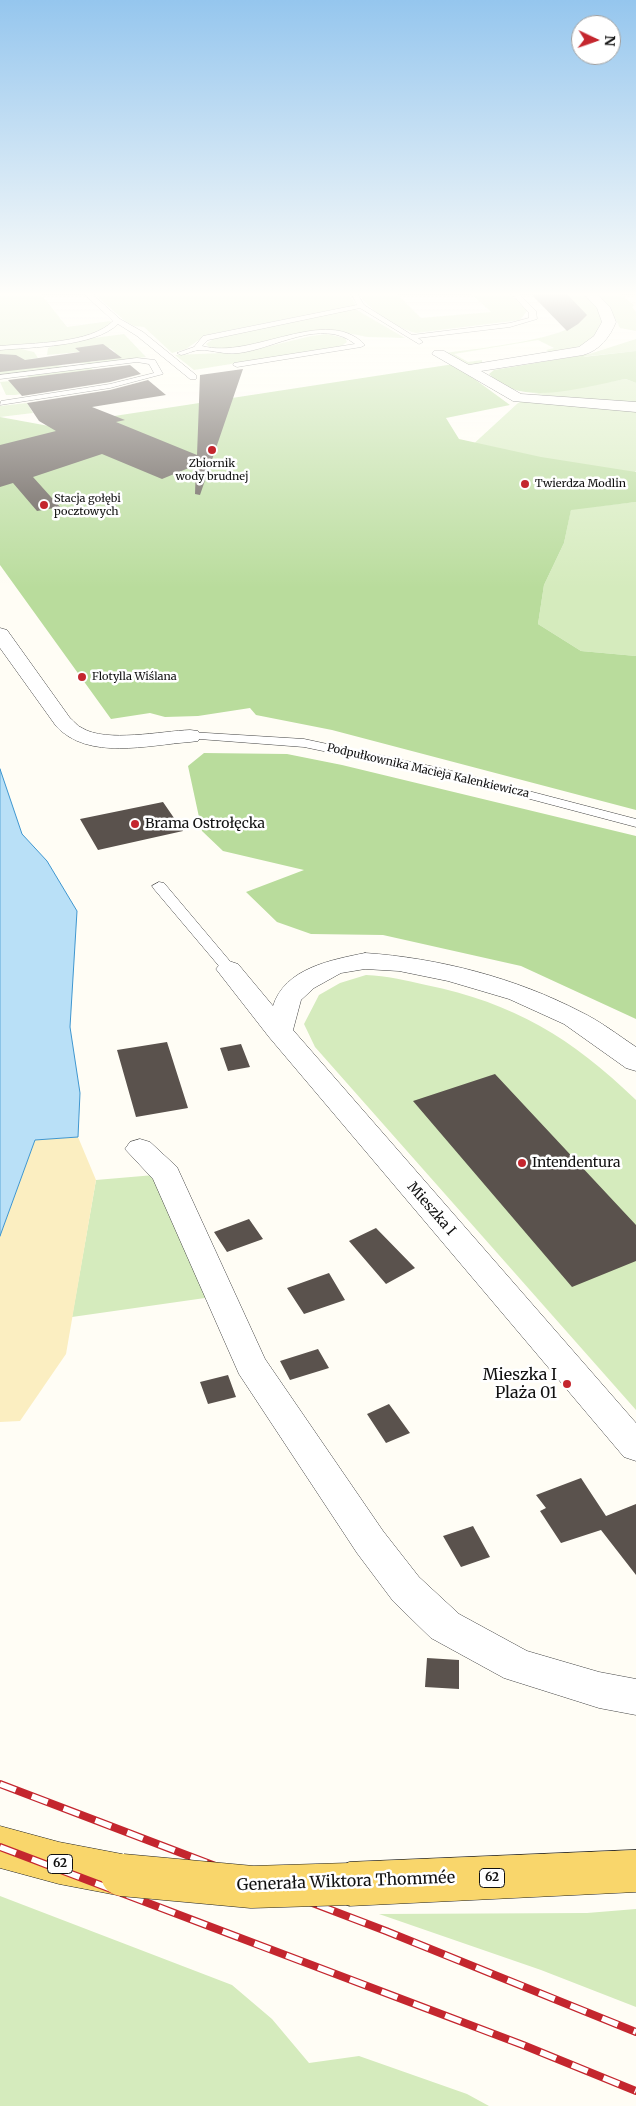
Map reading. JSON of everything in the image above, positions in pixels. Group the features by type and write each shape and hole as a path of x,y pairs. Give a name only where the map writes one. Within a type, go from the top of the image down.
{"main road":[{"name":"Generała Wiktora Thommée","path":"0,1846 90,1870 155,1879 252,1887 636,1871"}],"street":[{"path":"506,391 518,398 636,407"},
{"name":"Podpułkownika Macieja Kalenkiewicza","path":"0,634 63,722 75,733 98,740 126,741 190,736"},
{"path":"279,1031 289,998 305,982 334,967 365,961 399,963 453,974 518,993 574,1018 629,1055 636,1062"},
{"name":"Mieszka I","path":"229,969 279,1031 636,1447"},
{"path":"140,1149 166,1174 251,1365 370,1542 406,1589 445,1626 518,1666 599,1690 636,1697"}],"lane":[{"path":"2,403 76,391"},
{"name":"Podpułkownika Macieja Kalenkiewicza","path":"190,736 242,737 323,746 444,773 636,823"},
{"path":"159,886 229,969"}],"green space":[{"path":"4,391 42,391 15,395 6,395"},
{"path":"276,391 491,391 510,405 446,418 459,439 541,457 636,472 636,502 571,510 564,543 544,585 538,624 581,651 636,656 636,810 332,730 256,715 250,708 198,716 165,717 150,713 111,719 0,565 0,417 49,426"},
{"path":"520,391 561,391 554,392"},
{"path":"550,391 636,391 636,404 533,394"},
{"path":"524,400 636,410 636,471 634,473 456,460 518,403"},
{"path":"27,403 33,413 0,417 0,406"},
{"path":"636,502 636,656 581,651 538,624 544,585 564,543 571,509"},
{"path":"204,753 287,754 342,765 636,836 636,1019 521,966 383,935 311,934 277,922 246,892 304,870 223,851 202,831 188,766"},
{"path":"366,975 403,980 458,993 514,1013 565,1041 589,1058 636,1100 636,1410 315,1047 304,1024 319,995 340,983"},
{"path":"166,1174 219,1296 72,1317 96,1180"},
{"path":"0,1896 232,1985 272,2019 309,2063 359,2056 467,2094 489,2106 0,2106"},
{"path":"636,1909 636,2007 541,1970 379,1914 587,1913"}],"sand":[{"path":"78,1137 96,1180 66,1354 20,1421 0,1422 0,1236 35,1140"}],"water":[{"path":"0,769 22,834 47,861 77,911 70,1027 80,1093 78,1137 35,1140 0,1236"}],"building":[{"path":"18,391 52,391 22,396"},
{"path":"102,391 162,391 166,395 92,407 125,420 116,422 197,455 199,391 235,391 200,495 195,494 196,465 162,479 102,454 33,477 60,507 37,511 13,483 0,487 0,445 56,431 39,421 27,403"},
{"name":"Brama Ostrołęcka","path":"163,802 183,831 98,850 80,819"},
{"path":"167,1042 188,1108 136,1117 117,1050"},
{"path":"241,1044 250,1067 228,1071 220,1048"},
{"name":"Intendentura","path":"495,1074 636,1225 636,1261 572,1287 413,1101"},
{"path":"249,1219 263,1239 227,1252 214,1232"},
{"path":"376,1228 415,1268 386,1284 349,1241"},
{"path":"329,1273 345,1300 304,1314 287,1288"},
{"path":"318,1349 329,1368 290,1380 280,1361"},
{"path":"228,1375 236,1397 208,1404 200,1382"},
{"path":"389,1404 410,1433 386,1443 367,1414"},
{"path":"581,1478 606,1516 636,1504 636,1575 601,1530 561,1543 540,1511 546,1508 536,1495"},
{"path":"473,1526 490,1557 461,1567 443,1536"},
{"path":"427,1658 459,1660 459,1689 425,1687"}],"railway":[{"path":"0,1784 386,1931 636,2032"},
{"path":"0,1847 523,2045 636,2091"}],"place":[{"name":"Zbiornik wody brudnej","path":"212,450"},
{"name":"Twierdza Modlin","path":"525,484"},
{"name":"Stacja gołębi pocztowych","path":"44,505"},
{"name":"Flotylla Wiślana","path":"82,677"},
{"name":"Brama Ostrołęcka","path":"135,824"},
{"name":"Intendentura","path":"522,1163"},
{"name":"Mieszka I Plaża 01","path":"567,1384"}]}
